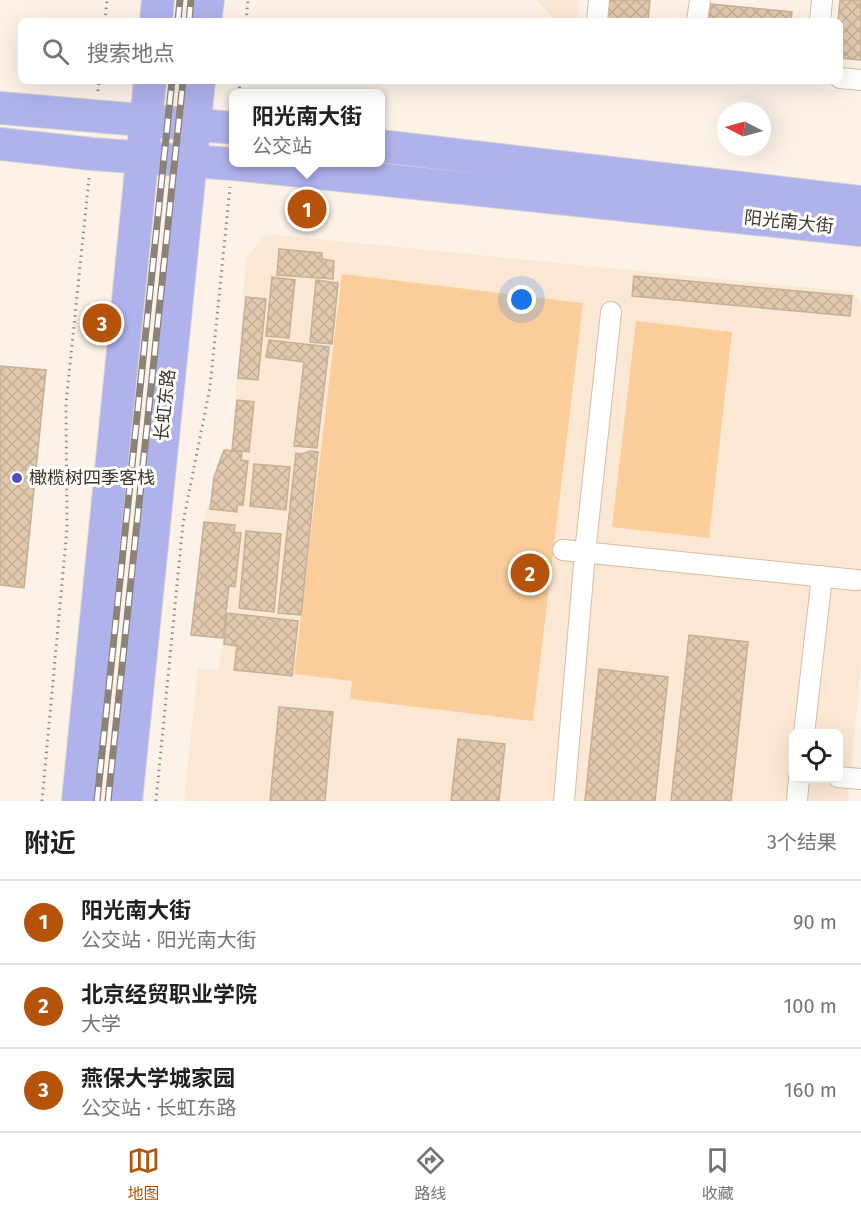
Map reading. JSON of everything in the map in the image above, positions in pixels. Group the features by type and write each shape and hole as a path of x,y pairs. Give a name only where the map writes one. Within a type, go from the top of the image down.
{"main road":[{"path":"156,18 158,0"},
{"path":"205,18 208,0"},
{"path":"78,801 150,84"},
{"name":"长虹东路","path":"126,801 199,84"},
{"path":"0,108 229,127"},
{"name":"阳光南大街","path":"0,144 229,164"},
{"name":"阳光南大街","path":"385,146 861,202"},
{"name":"阳光南大街","path":"262,167 861,230"}],"street":[{"path":"597,18 599,0"},
{"path":"697,18 700,0"},
{"path":"820,18 822,0"},
{"path":"843,78 861,80"},
{"path":"564,801 585,553 611,312"},
{"path":"563,550 856,580"},
{"path":"805,729 822,576"},
{"path":"843,778 861,780"},
{"path":"797,801 799,783"}],"path":[{"path":"105,18 107,0"},
{"path":"246,18 248,0"},
{"path":"95,117 99,84"},
{"path":"42,801 67,529 66,404 92,153"},
{"name":"长虹东路","path":"156,801 183,524 210,387 233,167"}],"shaded area":[{"path":"537,0 579,0 577,18 552,18"},
{"path":"266,234 852,292 861,303 861,666 848,801 184,801 198,669 218,670 223,639 191,635 206,512 232,446 246,258"},
{"path":"342,274 583,303 533,721 350,699 352,681 294,674"},
{"path":"636,321 732,332 709,538 612,527"}],"building":[{"path":"606,0 650,0 648,18 604,18"},
{"path":"840,0 861,0 861,60 843,58 843,18 838,18"},
{"path":"711,4 792,12 791,18 709,18"},
{"path":"279,249 322,253 322,259 334,261 333,279 277,275"},
{"path":"634,276 852,296 850,316 632,296"},
{"path":"272,277 295,280 289,338 266,336"},
{"path":"316,280 338,283 332,344 310,342"},
{"path":"246,297 266,299 258,380 238,378"},
{"path":"269,340 329,347 317,448 294,446 304,362 266,357"},
{"name":"橄榄树四季客栈","path":"0,366 46,370 24,588 0,585"},
{"path":"237,400 254,402 249,452 232,450"},
{"path":"224,450 242,452 241,460 248,461 243,505 237,505 237,512 210,509 214,477"},
{"path":"310,451 318,452 301,615 278,613 296,453 302,454"},
{"path":"254,464 290,467 286,510 250,506"},
{"path":"204,522 235,525 234,532 241,533 235,587 229,586 223,638 191,635"},
{"path":"246,531 281,534 274,612 239,608"},
{"path":"227,613 298,621 292,676 234,670 237,646 224,644"},
{"path":"689,635 748,642 731,801 671,801"},
{"path":"599,669 668,677 655,801 585,801"},
{"path":"279,707 333,712 325,801 270,801"},
{"path":"458,739 505,744 499,801 451,801"}],"railway":[{"path":"178,18 180,0"},
{"path":"189,18 191,0"},
{"path":"97,801 172,84"},
{"path":"108,801 183,84"}],"place":[{"name":"阳光南大街","path":"307,209"},
{"name":"燕保大学城家园","path":"102,323"},
{"name":"橄榄树四季客栈","path":"17,478"},
{"name":"北京经贸职业学院","path":"530,573"}]}
